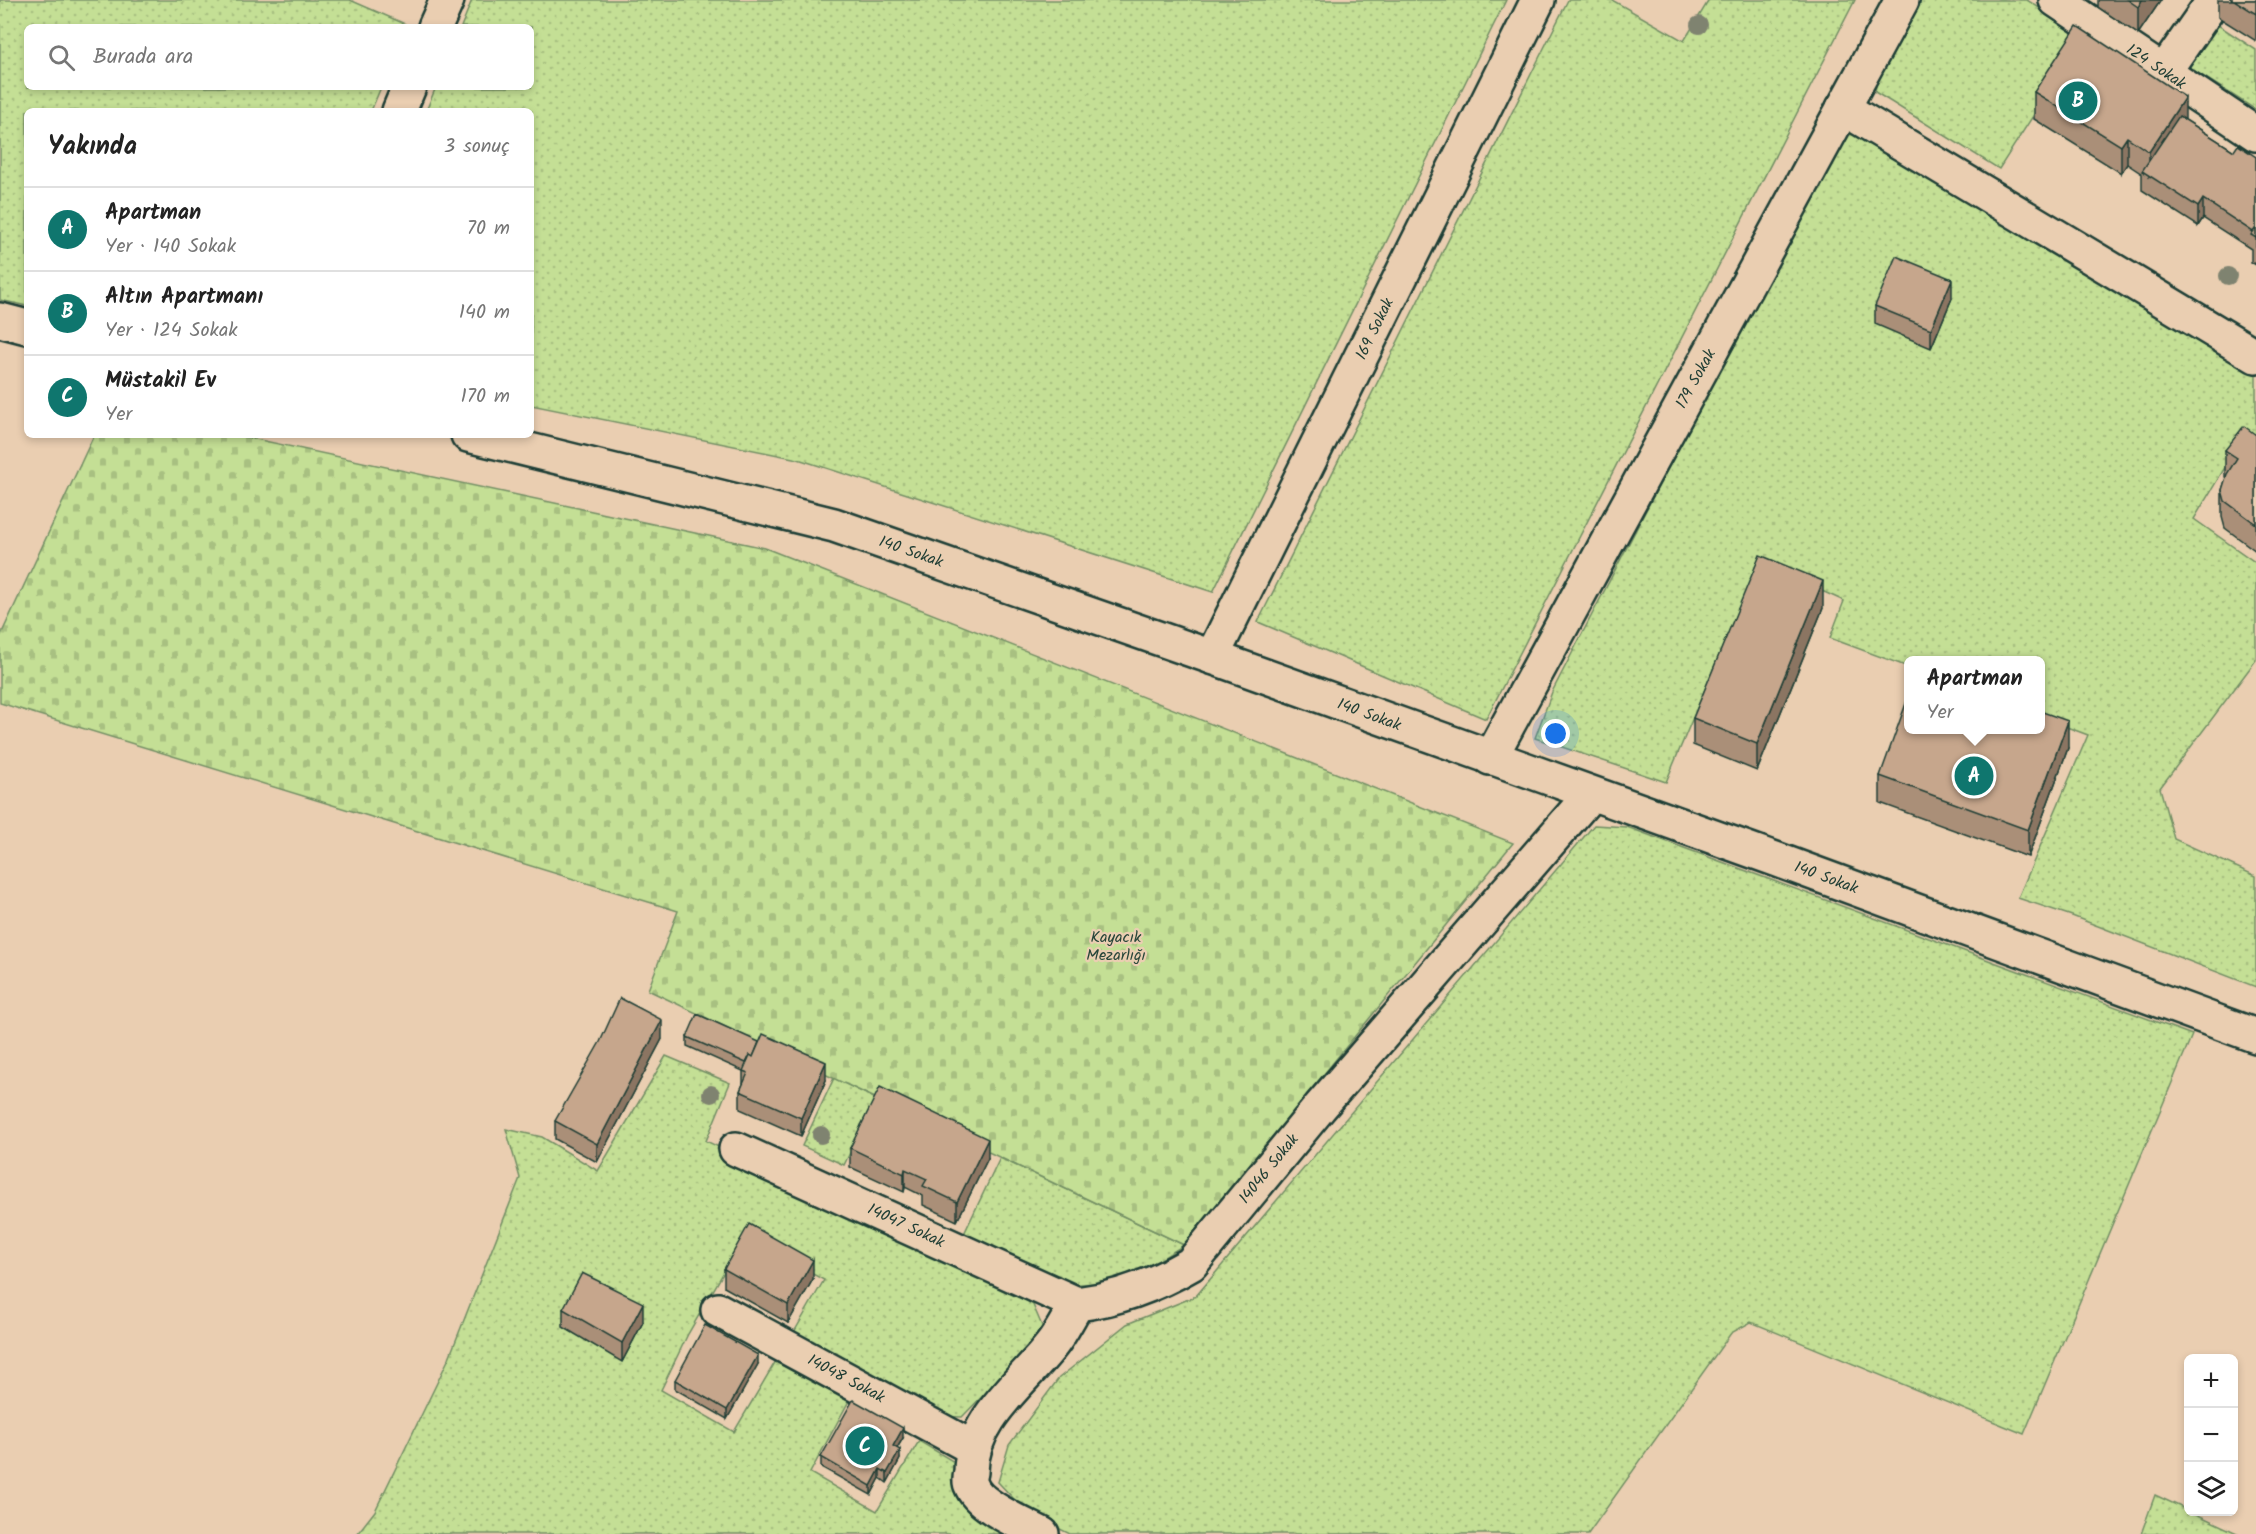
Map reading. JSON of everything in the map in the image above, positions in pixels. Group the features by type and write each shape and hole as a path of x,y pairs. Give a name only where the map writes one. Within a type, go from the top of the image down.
{"main road":[{"path":"436,24 447,0"},
{"name":"169 Sokak","path":"1212,657 1538,0"},
{"name":"179 Sokak","path":"1490,758 1902,0"},
{"name":"124 Sokak","path":"2056,0 2256,134"},
{"path":"2163,73 2214,0"},
{"path":"400,108 408,90"},
{"path":"1843,108 2256,356"},
{"path":"0,320 24,326"},
{"name":"140 Sokak","path":"480,438 834,525 1212,657 2256,1036"},
{"name":"14046 Sokak","path":"1077,1304 1106,1301 1131,1293 1165,1279 1191,1264 1320,1107 1591,794"},
{"name":"14047 Sokak","path":"736,1149 1077,1304"},
{"path":"1042,1534 980,1499 970,1485 973,1448 995,1411 1052,1345 1077,1304"},
{"name":"14048 Sokak","path":"718,1310 973,1448"}],"green space":[{"path":"0,0 350,0 405,24 24,24 24,90 380,90 372,108 24,108 24,305 0,300"},
{"path":"472,0 1506,0 1213,592 798,459 534,406 534,108 427,108 435,90 534,90 534,24 462,24"},
{"path":"1568,0 1612,0 1684,41 1709,0 1855,0 1486,719 1258,622"},
{"path":"1916,0 2027,0 2084,36 1999,169 1875,92 1878,72"},
{"path":"2215,23 2256,50 2256,110 2187,66"},
{"path":"1848,127 2256,368 2256,448 2242,439 2194,519 2256,563 2256,660 2160,788 2174,839 2256,876 2256,987 2072,916 2018,898 2088,735 2045,719 2045,656 1904,656 1904,666 1830,638 1844,601 1758,562 1666,782 1535,738 1552,692 1839,137"},
{"name":"Kayacık Mezarlığı","path":"93,438 250,438 765,548 1513,843 1184,1245 648,990 678,911 0,703 0,637"},
{"path":"1594,825 1627,827 2192,1035 2024,1434 1751,1322 1731,1333 1588,1534 1070,1534 1026,1512 998,1482 1009,1445 1059,1378 1127,1324 1196,1296"},
{"path":"666,1056 730,1083 706,1141 997,1281 1033,1305 1042,1326 1037,1340 962,1417 932,1416 793,1334 824,1280 744,1237 688,1334 661,1390 734,1432 777,1359 851,1397 810,1473 877,1511 919,1441 956,1463 1010,1534 357,1534 375,1511 449,1358 520,1178 506,1129 542,1137 598,1171"},
{"path":"834,1078 876,1099 844,1165 802,1146"},
{"path":"1000,1158 1184,1245 1148,1267 1113,1282 1066,1285 963,1236"},
{"path":"2155,1495 2184,1508 2184,1516 2200,1516 2239,1534 2141,1534"}],"building":[{"path":"2128,0 2142,0 2138,7"},
{"path":"2234,0 2256,0 2256,14"},
{"path":"2077,26 2185,97 2149,152 2127,137 2121,146 2034,92"},
{"path":"2179,116 2234,151 2238,145 2256,157 2256,228 2253,232 2203,199 2198,207 2142,171"},
{"path":"2256,228 2256,238 2251,235"},
{"path":"1896,256 1952,279 1931,329 1875,306"},
{"path":"2244,426 2256,435 2256,524 2225,501 2222,490 2227,474 2237,458 2225,450"},
{"path":"1760,555 1823,581 1757,744 1693,718"},
{"path":"1904,709 1904,734 2045,734 2045,713 2068,721 2028,830 1880,776"},
{"path":"620,998 662,1020 597,1144 555,1121 600,1042"},
{"path":"697,1014 759,1042 753,1057 750,1055 746,1063 687,1037"},
{"path":"763,1034 826,1062 801,1118 740,1091 748,1073 743,1071 750,1055 753,1057"},
{"path":"880,1087 988,1139 957,1202 923,1186 927,1179 905,1169 904,1174 850,1148"},
{"path":"749,1224 813,1260 788,1305 724,1269"},
{"path":"582,1273 643,1303 622,1343 563,1309"},
{"path":"705,1325 758,1355 727,1410 675,1380"},
{"path":"853,1400 903,1428 893,1446 900,1450 887,1473 880,1469 871,1486 821,1457"}],"place":[{"name":"Altın Apartmanı","path":"2078,101"},
{"name":"Apartman","path":"1974,776"},
{"name":"Müstakil Ev","path":"865,1446"}]}
